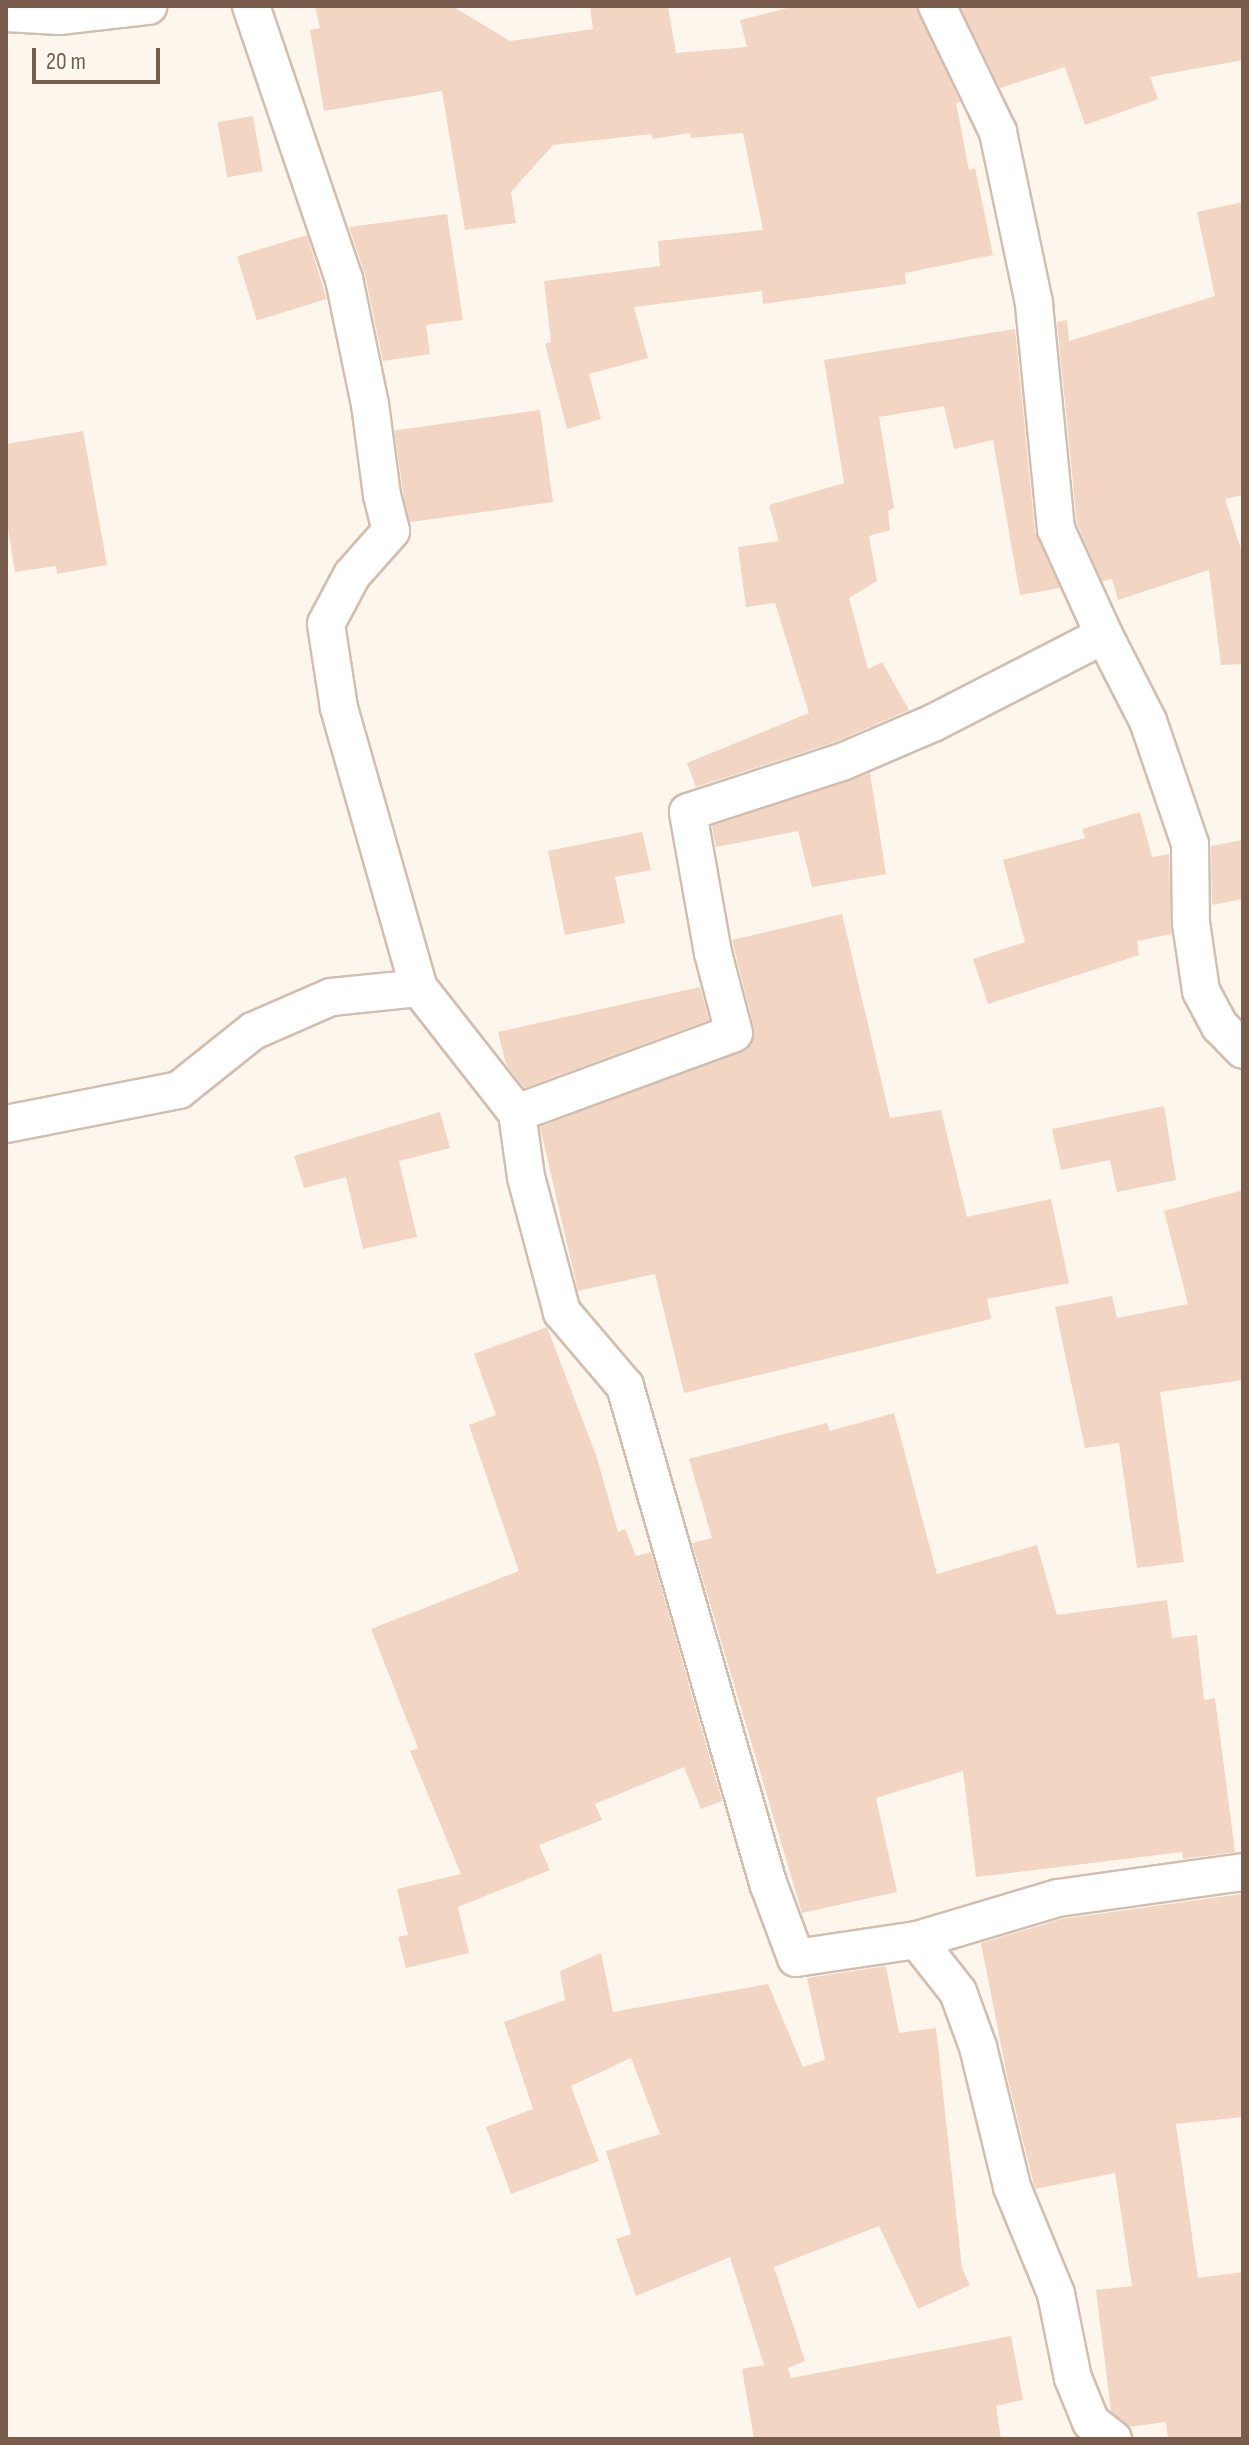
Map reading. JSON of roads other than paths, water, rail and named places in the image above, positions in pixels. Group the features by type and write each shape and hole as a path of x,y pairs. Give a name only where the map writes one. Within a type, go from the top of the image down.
{"street":[{"path":"6,13 59,16 148,6"},
{"path":"251,6 344,279 370,404 391,531 352,575 326,624 339,708 419,988 517,1113 526,1177 562,1312 625,1386 768,1883 796,1958 917,1940 1058,1898 1243,1872"},
{"path":"937,6 998,132 1034,303 1056,529 1104,635 1148,721 1190,844 1190,910 1201,991 1220,1026 1243,1050"},
{"path":"517,1113 734,1033 713,953 688,812 842,762 933,723 1104,635"},
{"path":"6,1124 179,1090 253,1031 331,997 419,988"},
{"path":"917,1940 958,1992 978,2047 1012,2187 1056,2294 1073,2378 1091,2422 1113,2439"}]}
